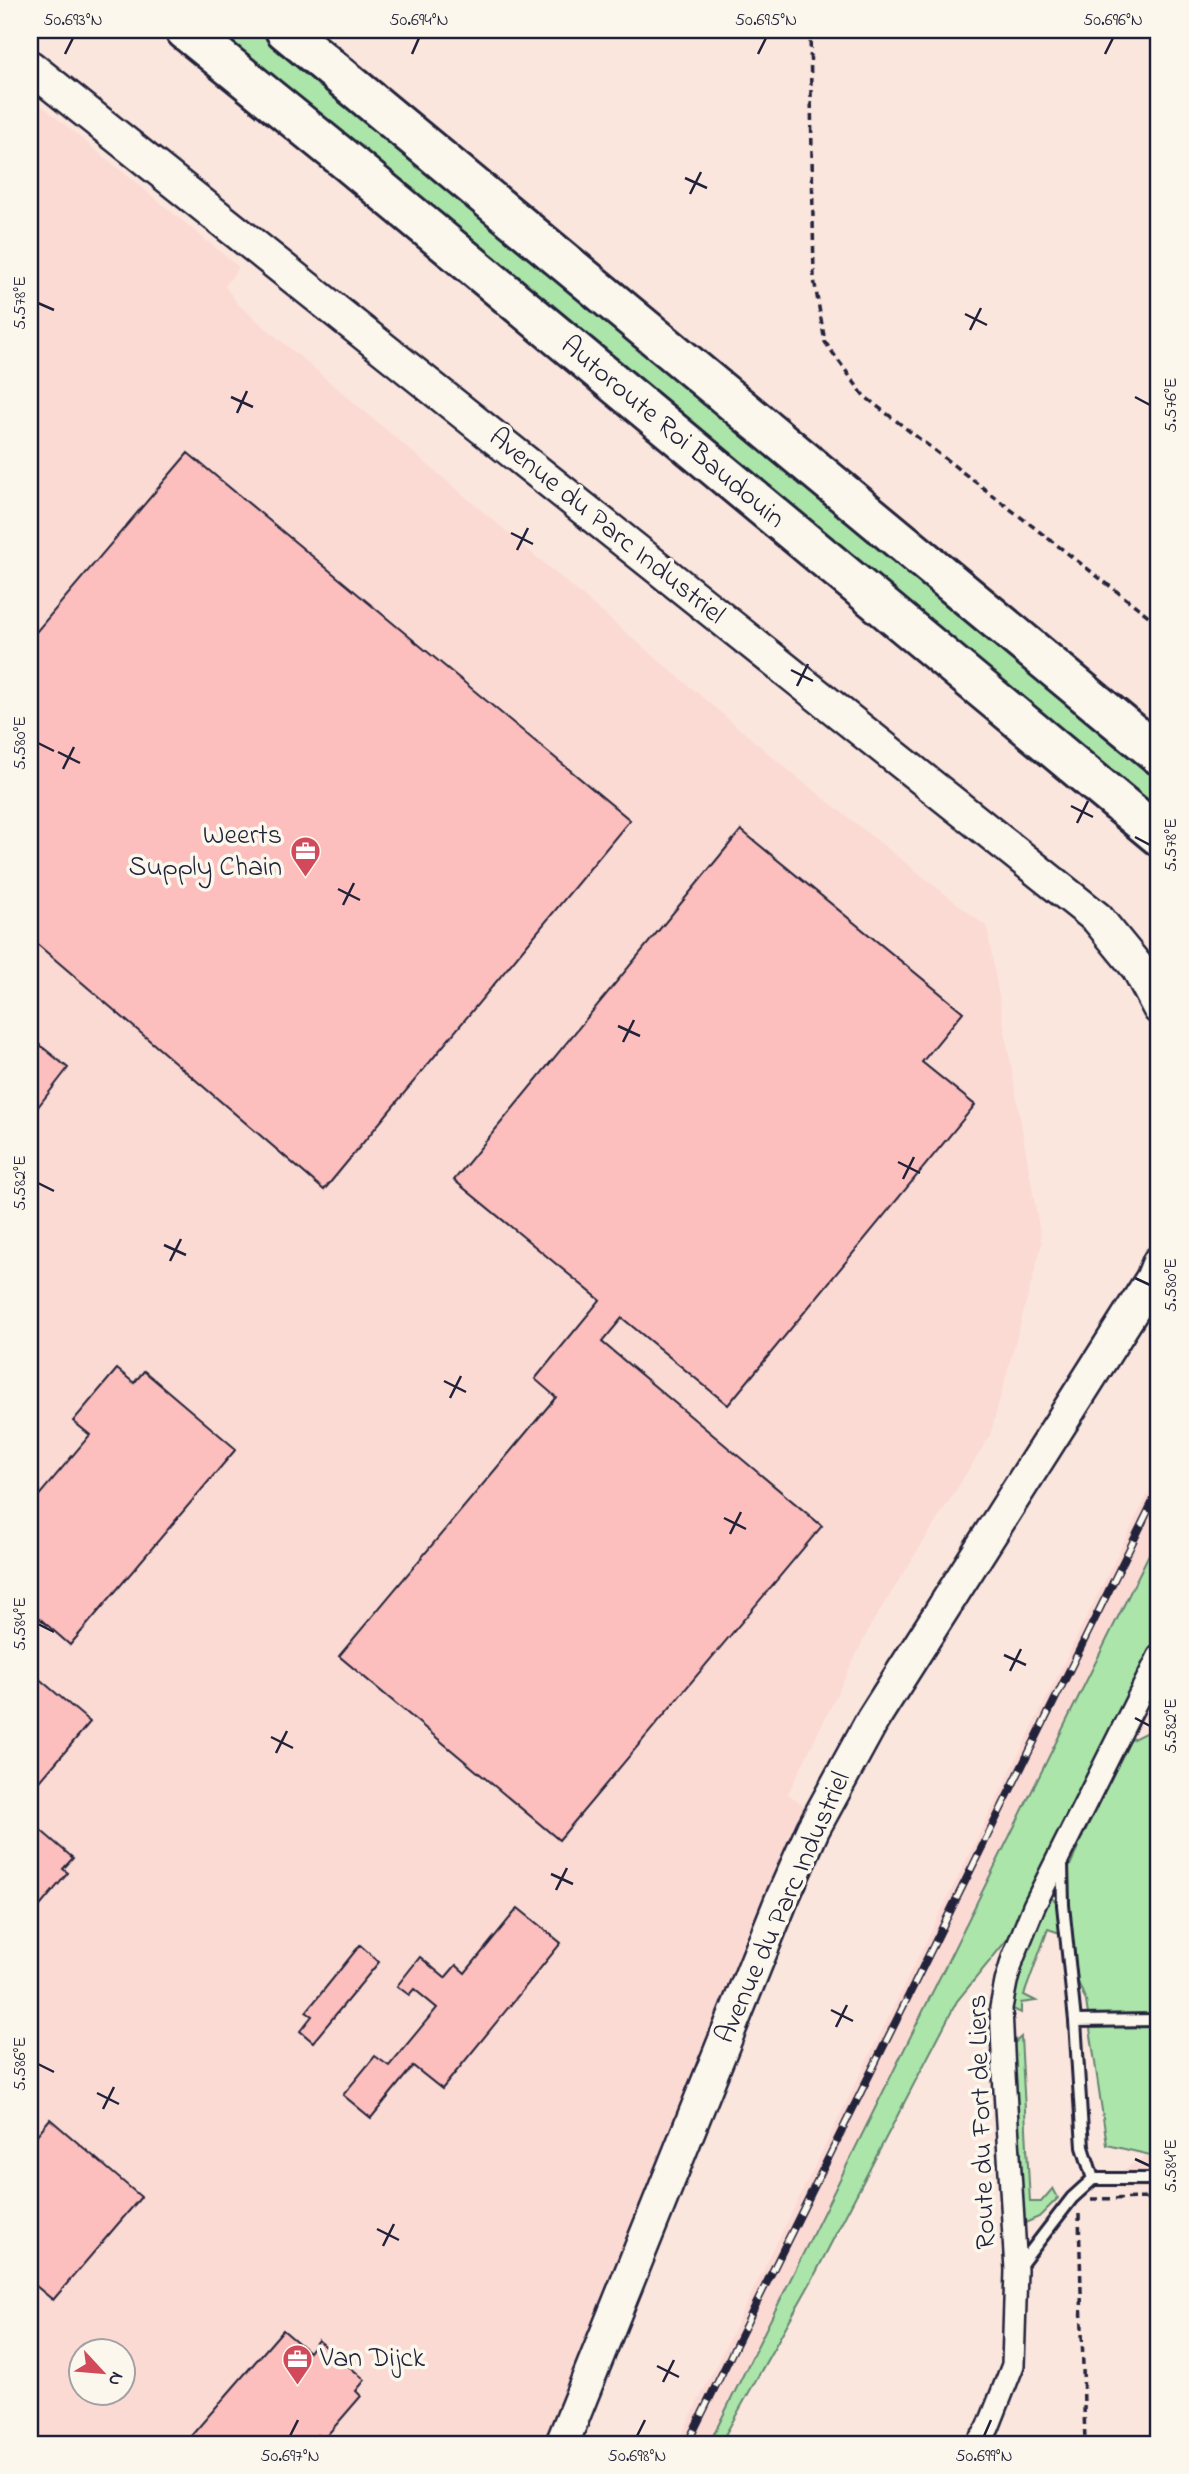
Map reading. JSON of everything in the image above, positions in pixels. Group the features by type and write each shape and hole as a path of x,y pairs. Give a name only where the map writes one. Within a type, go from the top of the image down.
{"highway":[{"path":"285,30 1159,755"},
{"name":"Autoroute Roi Baudouin","path":"183,34 348,163 1159,836"}],"street":[{"name":"Avenue du Parc Industriel","path":"30,67 1097,918 1138,968 1159,1007"},
{"name":"Avenue du Parc Industriel","path":"562,2444 781,1901 813,1829 873,1719 1152,1279 1159,1262"},
{"name":"Route du Fort de Liers","path":"976,2444 988,2428 1013,2365 1016,2270 1002,2008 1013,1958 1034,1906 1157,1666"}],"lane":[{"path":"1058,1859 1062,1863 1083,2147 1093,2179"},
{"path":"1075,2021 1159,2020"},
{"path":"1016,2270 1093,2179 1159,2179"}],"path":[{"path":"810,30 814,279 825,342 864,396 1159,624"},
{"path":"1085,2444 1075,2198 1159,2198"}],"shaded area":[{"path":"30,96 239,267 225,286 239,305 792,773 987,927 1042,1244 990,1436 871,1625 788,1794 831,1824 779,1936 574,2444 30,2444"},
{"path":"1159,1471 1159,1534 709,2444 677,2444"},
{"path":"1159,2147 1159,2188 1122,2189 1122,2171"}],"green space":[{"path":"210,30 264,30 1159,772 1159,821"},
{"path":"1159,1534 1159,1635 1015,1930 957,2001 812,2280 720,2444 709,2444"},
{"path":"1159,1726 1159,2157 1107,2145 1086,2001 1078,1982 1067,1889 1069,1868 1125,1743"},
{"path":"1048,1896 1057,1902 1060,1933 1048,1929 1024,1995 1036,2001 1021,2003 1021,2013 1011,2008 1013,1986"},
{"path":"1021,2037 1030,2202 1041,2202 1053,2188 1058,2198 1039,2217 1025,2223 1021,2220 1010,2047"}],"building":[{"name":"Weerts Supply Chain","path":"188,453 630,820 324,1190 30,938 30,639"},
{"path":"741,830 963,1012 922,1062 975,1105 728,1405 622,1318 602,1342 822,1526 559,1840 339,1656 556,1397 535,1379 600,1300 454,1180"},
{"path":"30,1037 68,1068 30,1117"},
{"path":"117,1369 134,1383 144,1371 236,1449 70,1645 30,1610 30,1506 90,1435 73,1421"},
{"path":"30,1671 90,1722 30,1793"},
{"path":"30,1821 73,1858 63,1869 68,1873 30,1918"},
{"path":"518,1908 561,1943 442,2089 413,2066 371,2118 343,2095 375,2056 389,2066 437,2008 414,1989 409,1995 397,1986 420,1957 445,1978 456,1965 465,1973"},
{"path":"360,1945 379,1962 313,2042 300,2031 312,2016 306,2012"},
{"path":"50,2119 141,2197 53,2300 30,2281 30,2143"},
{"name":"Van Dijck","path":"283,2330 309,2352 318,2340 365,2380 356,2391 361,2396 323,2440 318,2435 310,2444 184,2444"}],"railway":[{"path":"687,2444 1159,1489"}],"place":[{"name":"Weerts Supply Chain","path":"305,879"},
{"name":"Van Dijck","path":"297,2386"}]}
